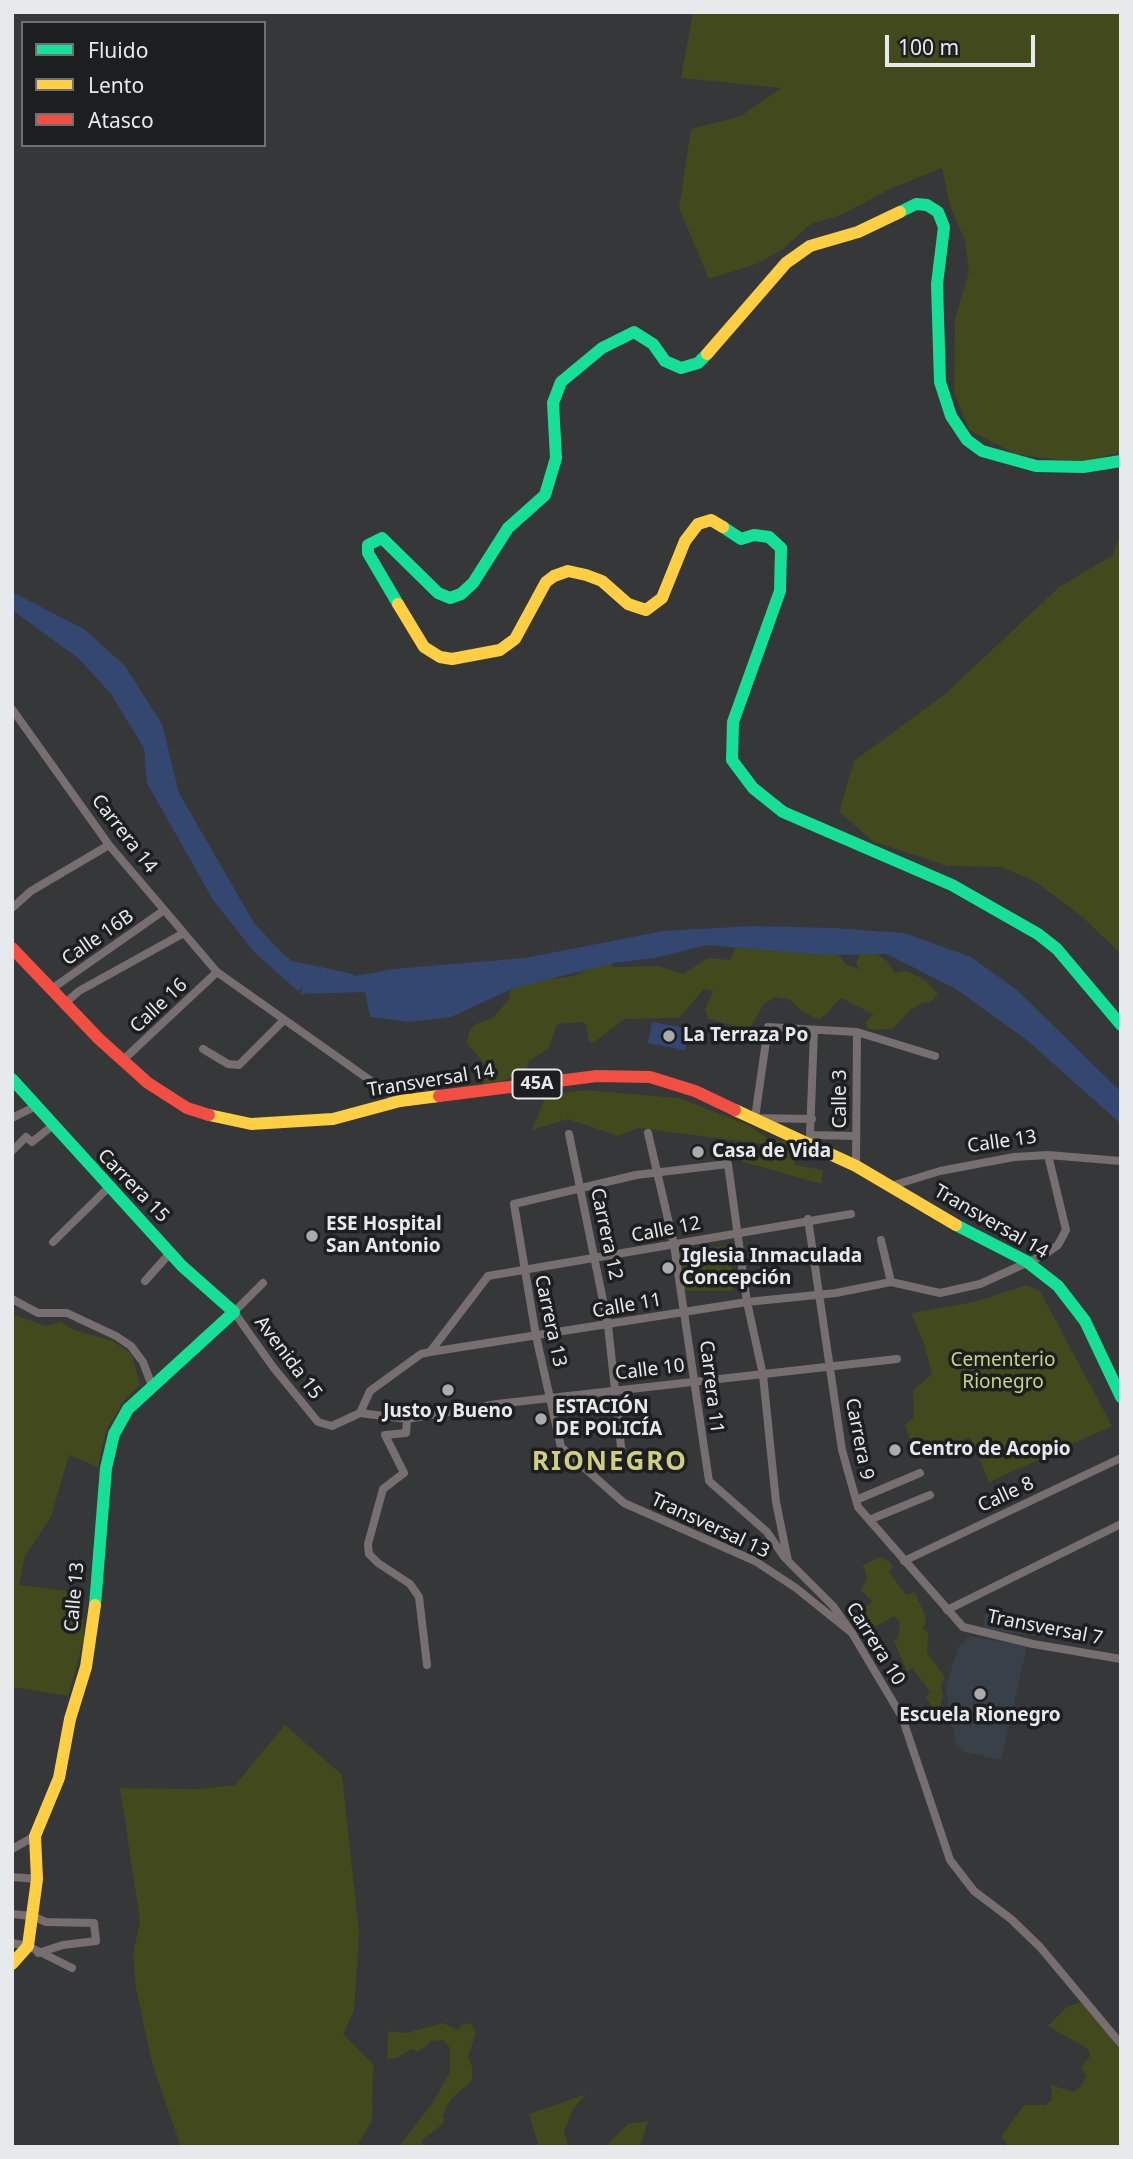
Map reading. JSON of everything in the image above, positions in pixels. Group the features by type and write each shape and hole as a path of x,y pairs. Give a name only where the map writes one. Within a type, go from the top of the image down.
{"main road":[{"path":"1121,461 1083,467 1036,466 982,451 967,440 951,416 940,382 937,284 944,228 938,212 927,205 916,204 848,236 810,246 786,263 698,363 681,368 665,361 653,344 634,332 602,348 561,383 553,403 556,458 545,495 508,528 473,583 461,594 450,598 438,593 382,538 375,539 368,545 369,553 424,647 440,657 452,659 500,650 515,639 546,582 554,576 568,571 586,575 602,581 628,604 646,610 662,598 685,541 698,524 711,520 741,539 754,535 769,537 781,548 780,592 733,722 732,760 753,788 783,811 952,885 1038,934 1057,949 1121,1026"},
{"name":"Transversal 14","path":"12,948 122,1062 187,1108 219,1119 251,1124 333,1119 400,1101 597,1076 650,1077 695,1091 856,1166 1026,1261 1058,1286 1085,1321 1121,1397"},
{"name":"Carrera 15","path":"12,1079 108,1188 147,1225 170,1253 234,1312"},
{"name":"Calle 13","path":"33,1950 32,1916 37,1879 35,1836 59,1778 70,1719 86,1667 94,1618 106,1468 114,1434 128,1409 234,1312"},
{"path":"12,1964 33,1950"}],"street":[{"name":"Carrera 14","path":"12,709 110,845 182,934 217,972 282,1021 400,1101"},
{"path":"12,908 31,891 110,845"},
{"name":"Calle 16B","path":"50,990 163,911"},
{"path":"64,1004 79,991 182,934"},
{"name":"Calle 16","path":"122,1062 217,972"},
{"path":"203,1049 229,1064 239,1065 282,1021"},
{"path":"812,1119 755,1118 768,1027 857,1032 935,1056"},
{"path":"814,1030 810,1135 856,1136"},
{"name":"Calle 3","path":"856,1166 857,1032"},
{"path":"12,1118 36,1106"},
{"path":"12,1151 26,1138 32,1142 52,1126"},
{"name":"Carrera 11","path":"648,1133 674,1245 709,1481"},
{"name":"Carrera 12","path":"569,1134 608,1325 623,1465"},
{"name":"Calle 13","path":"891,1186 931,1173 981,1163 1048,1155 1121,1161"},
{"name":"Calle 11","path":"430,1352 891,1282 940,1293 980,1284 1044,1255 1058,1245 1066,1230 1048,1155"},
{"path":"580,1189 657,1172 728,1164 747,1302 763,1375 776,1502 788,1561"},
{"path":"53,1242 108,1188"},
{"name":"Carrera 13","path":"560,1442 536,1336 514,1204 580,1189"},
{"name":"Calle 12","path":"430,1352 488,1276 523,1268 596,1259 808,1219 850,1214"},
{"name":"Carrera 9","path":"808,1219 842,1450 856,1500 869,1520 963,1627"},
{"path":"881,1240 891,1282"},
{"path":"145,1281 170,1253"},
{"name":"Calle 13","path":"234,1312 263,1283"},
{"path":"12,1299 38,1313 67,1313 116,1336 131,1346 143,1362 152,1386"},
{"name":"Avenida 15","path":"234,1312 273,1367 318,1422 332,1426 360,1413"},
{"path":"360,1413 370,1391 421,1354 430,1352"},
{"name":"Calle 10","path":"360,1413 407,1419 462,1409 693,1380 763,1375 897,1359"},
{"name":"Calle 10","path":"407,1419 406,1433 385,1435 404,1473 383,1489 368,1544 369,1554 410,1584 419,1597 427,1665"},
{"name":"Transversal 13","path":"560,1442 565,1451 624,1503 755,1561 796,1588 852,1633"},
{"name":"Calle 8","path":"904,1561 1121,1458"},
{"path":"856,1500 920,1473"},
{"name":"Carrera 10","path":"709,1481 767,1532 788,1561 833,1606 852,1633 902,1717 950,1860 974,1891 1011,1919 1040,1947 1121,2044"},
{"path":"869,1520 930,1495"},
{"path":"947,1610 1121,1524"},
{"name":"Transversal 7","path":"963,1627 1033,1644 1121,1659"},
{"path":"12,1849 35,1836"},
{"path":"12,1877 37,1879"},
{"path":"12,1914 32,1916 46,1922 94,1923 96,1941 33,1950"},
{"path":"12,1943 72,1968"}],"shaded area":[{"path":"985,1614 1059,1625 1058,1639 983,1629"},
{"name":"Escuela Rionegro","path":"969,1636 1027,1646 1001,1760 965,1752 955,1743 945,1708 949,1702 945,1689 958,1648"}],"green space":[{"path":"693,12 1121,12 1121,452 1081,463 1015,454 969,430 954,393 955,319 969,272 965,241 950,205 942,168 890,189 841,215 811,224 783,249 759,263 709,279 679,208 691,129 741,116 781,88 681,78"},
{"path":"1121,531 1121,954 1080,915 1034,881 1001,867 948,866 874,842 839,812 854,761 945,694 1059,587 1113,555"},
{"path":"746,940 839,955 846,964 859,969 856,962 860,955 871,950 888,962 895,973 906,971 924,979 938,994 931,1002 922,1003 908,1012 893,1029 869,1030 865,1023 873,1014 841,998 820,1020 803,1012 790,1000 775,997 764,1004 750,1028 743,1028 708,1019 705,1009 713,991 704,989 679,1018 625,1019 593,1043 589,1041 586,1025 582,1022 557,1024 549,1048 529,1061 523,1079 512,1077 485,1089 480,1072 487,1067 467,1043 469,1033 474,1025 494,1017 509,999 510,991 520,983 574,976 586,970 588,961 607,959 613,967 659,966 683,974 708,958 730,960 736,947"},
{"path":"585,1090 679,1098 748,1125 770,1140 764,1144 638,1128 618,1136 568,1119 532,1130 546,1095"},
{"path":"788,1140 799,1152 794,1165 823,1170 821,1184 736,1160 737,1154 772,1157 776,1141"},
{"path":"730,1245 733,1291 684,1291 675,1251"},
{"name":"Cementerio Rionegro","path":"1027,1285 1040,1291 1112,1426 989,1482 970,1437 918,1460 905,1425 914,1417 913,1390 932,1374 924,1344 911,1313 974,1302"},
{"path":"12,1314 46,1326 61,1322 74,1330 113,1341 132,1354 140,1385 125,1399 106,1431 98,1467 69,1455 51,1517 25,1556 19,1585 82,1593 84,1639 68,1696 12,1687"},
{"path":"880,1557 890,1562 893,1567 889,1572 906,1595 915,1592 926,1618 923,1629 928,1632 927,1652 945,1677 941,1687 943,1695 940,1707 932,1707 926,1698 930,1691 912,1668 907,1672 894,1641 898,1637 900,1622 894,1616 873,1628 860,1617 859,1611 872,1602 861,1590 867,1577 863,1565"},
{"path":"285,1725 342,1775 359,1933 354,2011 343,2034 373,2064 372,2121 356,2147 181,2147 152,2063 136,1989 133,1955 140,1921 120,1788 199,1789 235,1785"},
{"path":"1080,2002 1099,2021 1121,2052 1121,2147 1009,2147 1001,2137 1024,2105 1045,2105 1052,2100 1051,2085 1074,2092 1086,2076 1081,2067 1090,2056 1088,2049 1048,2026 1067,2007"},
{"path":"443,2023 458,2030 462,2025 471,2023 476,2033 468,2057 472,2067 472,2080 450,2100 443,2115 444,2123 422,2140 422,2147 398,2147 431,2105 450,2072 450,2048 443,2040 431,2041 418,2052 411,2049 397,2058 387,2059 388,2031 407,2033"},
{"path":"586,2094 573,2109 564,2132 569,2147 539,2147 529,2114"},
{"path":"648,2121 640,2147 605,2147 628,2124"}],"water":[{"path":"12,592 84,629 125,666 162,724 179,793 254,923 283,954 313,977 338,979 394,969 525,958 663,931 754,926 904,933 971,957 1017,990 1121,1092 1121,1124 1028,1041 956,989 887,954 826,955 707,945 655,958 614,963 514,988 451,1017 409,1022 370,1017 365,992 300,994 304,986 298,991 255,953 213,900 147,783 144,748 111,694 78,658 12,610"},
{"name":"La Terraza Po","path":"652,1022 690,1029 685,1050 648,1043"}],"waterway":[{"path":"287,969 348,982"}],"traffic: fast":[{"path":"900,212 916,204 927,205 938,212 944,227 937,284 940,382 951,416 967,440 982,451 1036,466 1083,467 1121,461"},
{"path":"398,604 368,553 368,545 382,538 438,593 450,598 461,594 473,583 508,528 545,495 556,458 553,403 561,382 602,348 634,332 653,344 665,361 681,368 698,363 707,354"},
{"path":"723,527 741,539 754,535 769,537 781,548 780,591 733,722 732,760 753,788 783,812 952,885 1038,934 1057,949 1121,1025"},
{"path":"12,1079 182,1266 234,1312 128,1409 114,1434 106,1468 95,1605"},
{"path":"956,1225 1026,1261 1058,1286 1085,1321 1121,1397"}],"traffic: slow":[{"path":"707,354 786,263 810,246 858,232 900,212"},
{"path":"398,604 424,647 440,657 452,659 500,650 515,639 546,582 554,576 568,571 586,575 602,581 628,604 646,610 662,598 685,541 698,524 711,520 723,527"},
{"path":"209,1115 251,1124 333,1119 400,1101 439,1096"},
{"path":"735,1110 856,1166 956,1225"},
{"path":"12,1964 28,1946 37,1879 35,1836 59,1778 70,1719 86,1667 95,1605"}],"traffic: jam":[{"path":"12,948 99,1039 148,1083 187,1108 209,1115"},
{"path":"439,1096 597,1076 650,1077 695,1091 735,1110"}],"place":[{"name":"La Terraza Po","path":"669,1036"},
{"name":"Casa de Vida","path":"698,1152"},
{"name":"ESE Hospital San Antonio","path":"312,1236"},
{"name":"Iglesia Inmaculada Concepción","path":"668,1268"},
{"name":"Justo y Bueno","path":"448,1390"},
{"name":"ESTACIÓN DE POLICÍA","path":"541,1419"},
{"name":"Centro de Acopio","path":"895,1450"},
{"name":"Escuela Rionegro","path":"980,1694"}],"district":[{"name":"RIONEGRO","path":"610,1463"}]}
